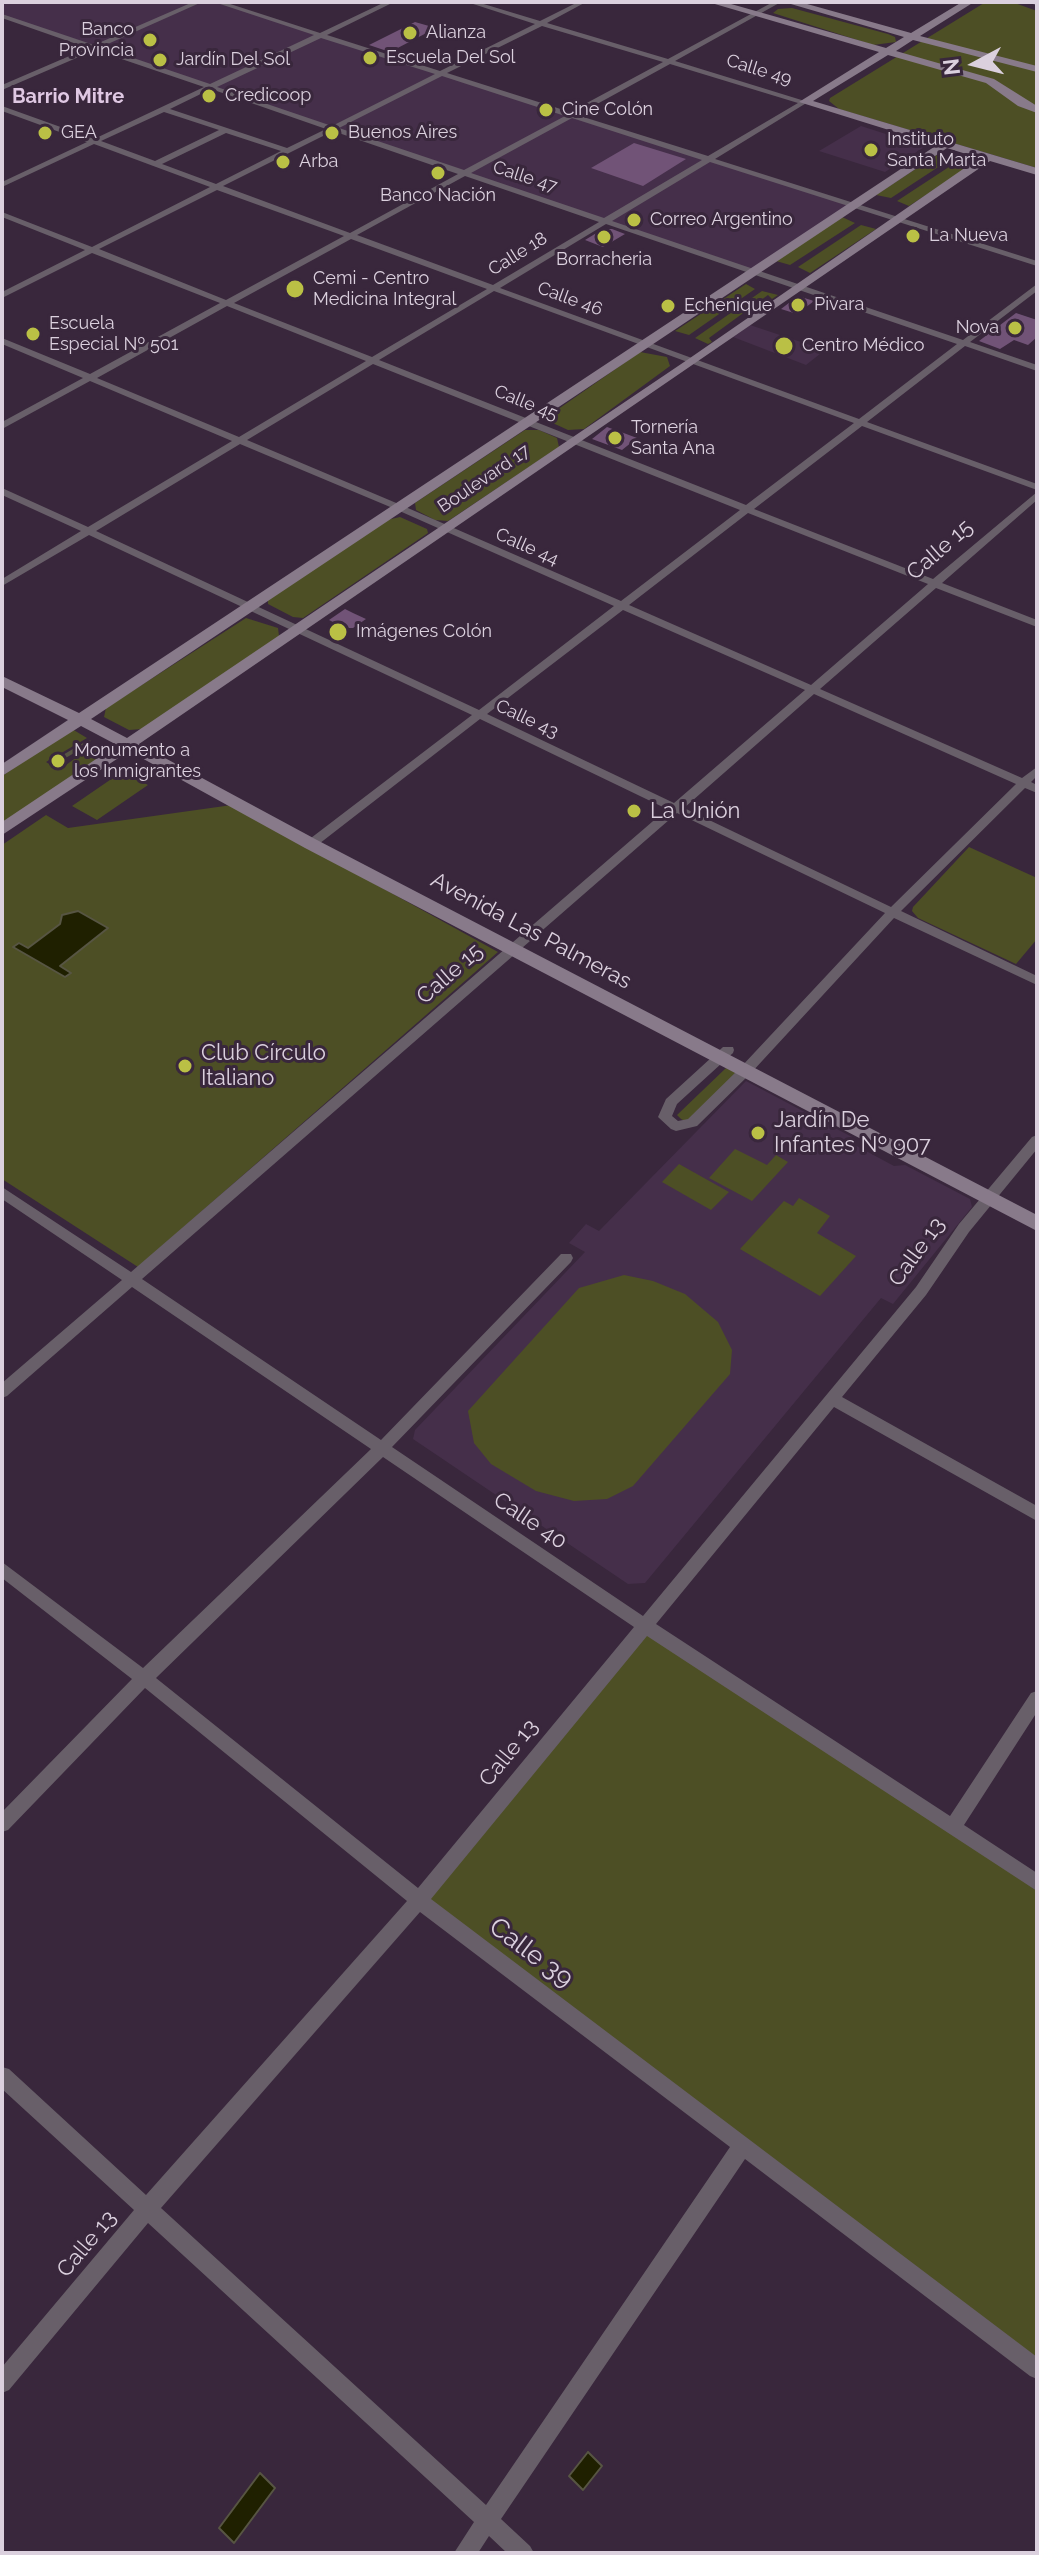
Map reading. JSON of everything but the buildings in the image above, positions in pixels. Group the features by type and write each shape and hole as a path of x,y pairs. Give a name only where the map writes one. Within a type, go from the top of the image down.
{"main road":[{"path":"713,2 990,81 1022,104 1037,110"},
{"path":"789,2 1037,69"},
{"name":"Calle 18","path":"804,102 969,2"},
{"name":"Calle 49","path":"804,102 1037,172"},
{"name":"Boulevard 17","path":"2,771 945,145"},
{"name":"Boulevard 17","path":"2,830 694,361 987,158"},
{"name":"Avenida Las Palmeras","path":"2,670 131,742 991,1194 1037,1224"},
{"name":"Avenida Las Palmeras","path":"2,681 83,716"},
{"name":"Avenida Las Palmeras","path":"991,1194 1037,1211"}],"street":[{"path":"2,88 199,2"},
{"path":"217,2 1037,264"},
{"path":"2,185 391,2"},
{"name":"Calle 49","path":"470,2 804,102"},
{"path":"2,295 583,2"},
{"path":"2,426 778,2"},
{"name":"Calle 47","path":"2,16 1037,368"},
{"name":"Calle 18","path":"2,583 804,102"},
{"name":"Calle 46","path":"2,108 1037,487"},
{"path":"163,109 287,151"},
{"path":"156,164 224,131"},
{"name":"Calle 45","path":"2,214 1037,624"},
{"path":"316,840 1037,287"},
{"name":"Calle 44","path":"2,341 447,528 1037,789"},
{"name":"Calle 43","path":"2,491 250,605 1037,981"},
{"name":"Calle 15","path":"2,1392 1037,495"},
{"path":"723,1053 671,1102 665,1117 676,1126 692,1123 749,1067 893,912 1037,770"},
{"name":"Calle 13","path":"2,2383 148,2208 419,1900 921,1291 991,1194 1037,1140"},
{"name":"Calle 40","path":"2,1192 645,1626 1037,1883"},
{"path":"2,1824 144,1678 383,1447 566,1258"},
{"path":"832,1399 1037,1514"},
{"name":"Calle 39","path":"2,1569 144,1678 419,1900 1037,2369"},
{"path":"953,1827 1037,1698"},
{"path":"2,2076 523,2553"},
{"path":"465,2553 742,2146"}],"shaded area":[{"path":"2,2 217,2 854,206 756,271 2,16"},
{"path":"1012,2 1037,11 1037,168 839,109 829,101 984,3"},
{"path":"792,8 888,34 895,37 896,42 873,45 773,13 778,9"},
{"name":"Instituto Santa Marta","path":"861,126 926,146 885,172 819,151"},
{"path":"937,155 949,160 891,198 876,195"},
{"path":"955,163 970,166 909,206 897,201"},
{"path":"842,217 855,223 790,265 776,261"},
{"path":"861,225 876,229 810,273 798,267"},
{"path":"746,284 755,289 689,335 675,331"},
{"path":"762,291 778,295 772,299 768,295 709,338 712,342 708,344 695,338"},
{"name":"Centro Médico","path":"750,325 825,350 806,365 733,337"},
{"path":"640,352 667,357 670,366 584,429 568,430 544,419"},
{"path":"525,430 539,430 557,438 559,447 448,521 435,520 416,510 415,503"},
{"path":"400,517 427,529 428,533 303,618 293,617 268,604 268,600 387,520"},
{"path":"246,618 278,628 279,636 142,729 129,730 104,717 106,708"},
{"path":"72,729 87,738 46,762 59,770 95,744 107,752 2,824 2,776"},
{"path":"123,771 148,785 97,820 72,806"},
{"name":"Club Círculo Italiano","path":"232,805 498,952 138,1267 2,1179 2,845 46,815 68,828"},
{"path":"969,847 1037,878 1037,939 1016,964 918,918 912,911"},
{"path":"78,911 108,928 60,966 71,973 65,977 13,947 19,943 28,948 60,924 62,915"},
{"path":"726,1068 736,1073 687,1122 681,1119 677,1115"},
{"path":"746,1081 852,1137 853,1144 894,1166 905,1165 970,1199 972,1207 893,1304 881,1298 645,1583 628,1584 413,1439 415,1430 585,1252 569,1243 586,1224 599,1231"},
{"path":"735,1149 767,1165 776,1155 788,1162 752,1201 709,1178"},
{"path":"679,1164 729,1192 711,1210 662,1182"},
{"path":"799,1198 830,1216 817,1233 856,1256 820,1296 740,1249 784,1201 793,1206"},
{"path":"624,1275 653,1281 685,1294 718,1322 732,1350 730,1374 633,1486 607,1499 574,1501 536,1491 491,1464 474,1443 468,1411 579,1288"},
{"path":"645,1626 1037,1884 1037,2369 419,1900"},
{"path":"588,2452 602,2466 583,2490 569,2476"},
{"path":"260,2473 275,2488 234,2543 219,2528"}],"waterway":[{"path":"65,756 89,742"}],"place":[{"name":"Alianza","path":"410,33"},
{"name":"Banco Provincia","path":"150,40"},
{"name":"Escuela Del Sol","path":"370,58"},
{"name":"Jardín Del Sol","path":"160,60"},
{"name":"Credicoop","path":"209,96"},
{"name":"Cine Colón","path":"546,110"},
{"name":"GEA","path":"45,133"},
{"name":"Buenos Aires","path":"332,133"},
{"name":"Instituto Santa Marta","path":"871,150"},
{"name":"Arba","path":"283,162"},
{"name":"Banco Nación","path":"438,173"},
{"name":"Correo Argentino","path":"634,220"},
{"name":"La Nueva","path":"913,236"},
{"name":"Borracheria","path":"604,237"},
{"name":"Cemi - Centro Medicina Integral","path":"295,289"},
{"name":"Pivara","path":"798,305"},
{"name":"Echenique","path":"668,306"},
{"name":"Nova","path":"1015,328"},
{"name":"Escuela Especial Nº 501","path":"33,334"},
{"name":"Centro Médico","path":"784,346"},
{"name":"Tornería Santa Ana","path":"615,438"},
{"name":"Imágenes Colón","path":"338,632"},
{"name":"Monumento a los Inmigrantes","path":"58,761"},
{"name":"La Unión","path":"634,811"},
{"name":"Club Círculo Italiano","path":"185,1066"},
{"name":"Jardín De Infantes Nº 907","path":"758,1133"}],"district":[{"name":"Barrio Mitre","path":"68,97"}]}
